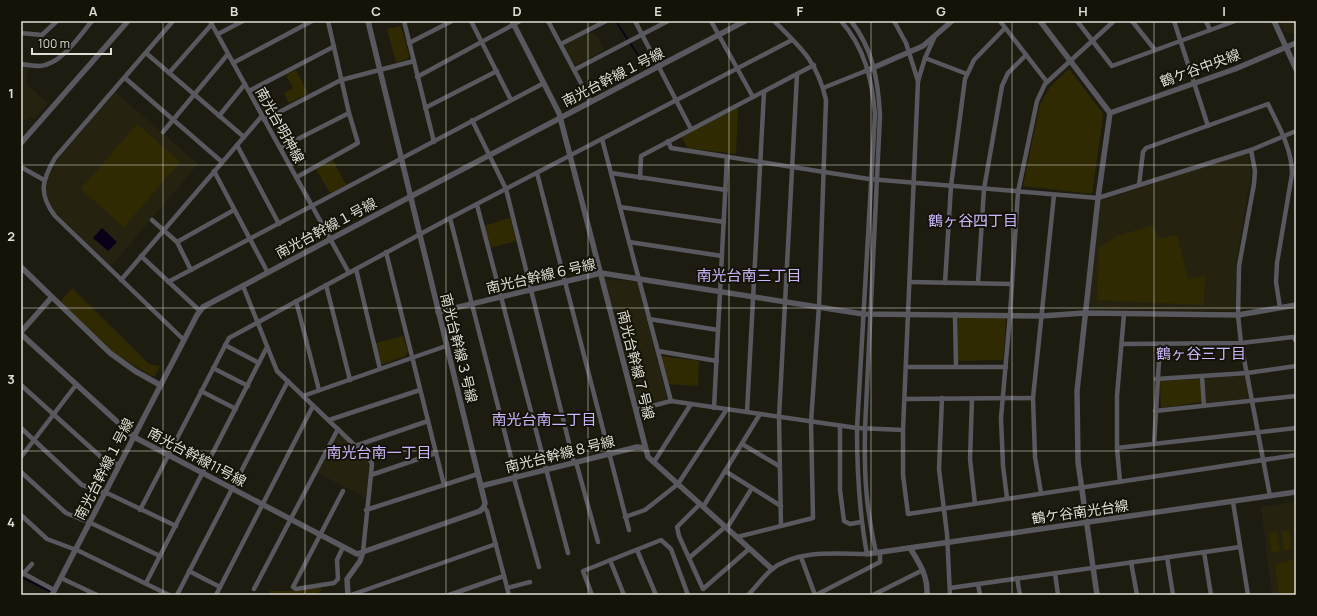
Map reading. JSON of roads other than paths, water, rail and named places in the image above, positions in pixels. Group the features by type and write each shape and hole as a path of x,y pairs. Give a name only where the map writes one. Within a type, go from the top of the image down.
{"street":[{"path":"21,33 42,36 57,21"},
{"path":"21,64 41,66 52,62 61,56 92,21"},
{"path":"21,143 128,21"},
{"path":"173,21 55,158 44,180 45,198 49,208 184,340"},
{"path":"218,34 243,21"},
{"path":"233,63 312,21"},
{"path":"297,177 358,143 349,113 328,21"},
{"name":"南光台幹線３号線","path":"368,21 400,159 481,486 484,507"},
{"path":"404,21 434,142"},
{"path":"409,43 452,21"},
{"path":"471,21 512,100"},
{"path":"418,77 513,23 520,21"},
{"path":"548,21 591,102"},
{"path":"561,44 606,21"},
{"path":"635,21 691,129"},
{"path":"574,70 668,21"},
{"path":"711,21 753,97"},
{"name":"南光台幹線１号線","path":"53,592 200,311 243,286 410,196 745,21"},
{"path":"737,537 813,518 810,422 818,306 826,112 823,88 814,65 806,53 774,21"},
{"path":"748,595 772,569 801,557 820,553 866,554 856,474 863,314 875,114 872,87 868,70 854,38 842,21"},
{"path":"801,557 816,595 880,562 868,517 865,490 865,429 880,115 874,67 864,42 851,21"},
{"path":"894,21 906,43 918,81"},
{"path":"823,88 923,46 952,21"},
{"path":"1000,21 1047,82"},
{"path":"1040,21 1110,113 1084,314 1077,390 1076,429 1080,488 1097,595"},
{"path":"1077,21 1112,66 1235,21"},
{"path":"1007,498 1002,440 1003,398 1018,192 1037,101 1047,82 1114,21"},
{"path":"1132,21 1155,50"},
{"path":"1174,21 1208,126"},
{"path":"1206,21 1210,30"},
{"path":"1274,21 1296,69"},
{"path":"169,73 211,22"},
{"name":"南光台明神線","path":"211,22 349,272"},
{"name":"南光台幹線７号線","path":"513,23 561,118 648,457 772,569"},
{"path":"945,283 951,186 959,115 967,74 974,60 1005,28"},
{"path":"935,36 925,58 918,81 915,183 903,430 903,475 908,514 1296,456"},
{"path":"140,510 229,338 450,218 792,40"},
{"name":"鶴ケ谷中央線","path":"1110,113 1194,84 1296,43"},
{"path":"249,91 333,47"},
{"path":"146,53 244,137"},
{"path":"163,132 228,54"},
{"path":"978,282 984,189 1002,86 1008,73 1026,55"},
{"path":"925,58 967,74"},
{"path":"121,280 214,171 263,118 341,80 414,61"},
{"path":"640,178 641,156 814,65"},
{"path":"425,108 497,71"},
{"path":"781,526 779,417 797,75"},
{"path":"125,78 222,162"},
{"path":"168,282 544,83"},
{"path":"219,116 245,84"},
{"path":"747,412 764,92"},
{"path":"1139,185 1143,152 1146,148 1268,104 1284,137 1292,163 1292,174 1277,263 1276,282 1280,308"},
{"path":"280,148 349,113"},
{"path":"472,120 506,189 575,462 598,542"},
{"path":"668,141 671,148 878,180 1098,198 1251,150 1296,131"},
{"path":"602,139 671,401"},
{"path":"237,145 279,224"},
{"path":"1251,150 1255,171 1254,184 1239,266 1238,315 1241,343 1270,496"},
{"path":"714,408 727,157"},
{"path":"21,167 44,180"},
{"path":"214,171 268,273"},
{"path":"537,173 608,454 629,530"},
{"path":"611,173 726,190"},
{"path":"1041,493 1035,458 1034,398 1054,195"},
{"path":"476,205 502,297 545,470 568,553"},
{"path":"620,207 724,222"},
{"path":"177,242 234,210"},
{"path":"450,218 539,567"},
{"path":"152,220 177,242 191,270"},
{"path":"629,242 722,256"},
{"path":"386,252 444,485"},
{"path":"142,256 200,311"},
{"path":"21,267 110,354 135,371 160,385"},
{"path":"356,269 380,369"},
{"name":"南光台幹線６号線","path":"438,312 601,273 863,314 1042,316 1084,314 1238,315 1296,305"},
{"path":"910,282 978,282 1012,284"},
{"path":"326,285 350,380"},
{"path":"243,286 277,371 370,460 372,464 366,510 363,552 360,561 347,579 349,595 496,544"},
{"path":"21,333 51,298"},
{"path":"296,301 319,390"},
{"path":"955,314 956,367"},
{"path":"1120,482 1117,448 1116,396 1124,314"},
{"path":"649,319 718,330"},
{"name":"南光台幹線11号線","path":"21,333 76,386 134,436 343,547 357,554 363,552"},
{"path":"1122,344 1160,345 1241,343 1293,337 1296,341"},
{"path":"225,345 259,363"},
{"path":"1154,444 1156,379 1160,345"},
{"path":"303,396 446,346"},
{"path":"146,583 267,347"},
{"path":"658,351 717,361"},
{"path":"1156,379 1247,373 1296,366"},
{"path":"907,367 1006,367"},
{"path":"213,368 248,386"},
{"path":"1202,376 1204,406"},
{"path":"176,595 288,381"},
{"path":"21,385 101,457 119,465"},
{"path":"21,457 76,386"},
{"path":"328,420 420,390"},
{"path":"201,391 236,409"},
{"path":"1155,411 1296,396"},
{"path":"942,398 939,469 947,544 950,595"},
{"path":"972,398 970,458 975,504"},
{"path":"905,399 1034,398"},
{"path":"636,410 671,401 840,426 865,429 903,430"},
{"path":"654,462 691,404"},
{"path":"216,595 313,406"},
{"path":"625,517 645,510 678,484 727,410"},
{"path":"749,549 703,589 679,536 678,527 702,505 760,414"},
{"path":"355,446 428,421"},
{"path":"840,426 840,490 844,521 850,524 861,522"},
{"path":"21,428 82,485 105,493 176,526"},
{"path":"1117,448 1296,428"},
{"path":"254,589 338,429"},
{"path":"742,444 779,466"},
{"name":"南光台幹線８号線","path":"481,486 637,447 645,448"},
{"path":"371,475 436,453"},
{"path":"725,471 780,506"},
{"path":"21,472 66,513 90,522 160,556"},
{"path":"366,510 478,474"},
{"path":"689,558 726,528 752,488"},
{"path":"343,491 293,586 296,588 334,583 338,579 337,560 343,547"},
{"name":"鶴ケ谷南光台線","path":"866,554 947,544 1296,492"},
{"path":"1233,502 1248,595"},
{"path":"363,552 480,511 484,507 488,511 508,595"},
{"path":"21,515 47,540 76,550 169,595"},
{"path":"592,595 582,571 661,541 671,549 688,595"},
{"path":"950,588 1240,547"},
{"path":"910,548 923,570 928,584 927,595"},
{"path":"637,550 656,595"},
{"path":"1204,552 1211,595"},
{"path":"1167,557 1174,595"},
{"path":"610,560 624,595"},
{"path":"1131,562 1137,595"},
{"path":"32,564 22,573 53,592"},
{"path":"873,595 923,570"},
{"path":"189,571 220,587"},
{"path":"1055,573 1058,595"},
{"path":"449,595 504,576"},
{"path":"61,578 96,595"},
{"path":"1017,578 1020,595"},
{"path":"507,588 530,582"},
{"path":"978,584 980,595"}],"waterway":[{"path":"616,21 628,40"},
{"path":"630,43 645,66"},
{"path":"21,577 51,592"}],"district":[{"name":"鶴ヶ谷四丁目","path":"973,221"},
{"name":"南光台南三丁目","path":"749,276"},
{"name":"鶴ヶ谷三丁目","path":"1201,354"},
{"name":"南光台南二丁目","path":"544,420"},
{"name":"南光台南一丁目","path":"379,453"}]}
